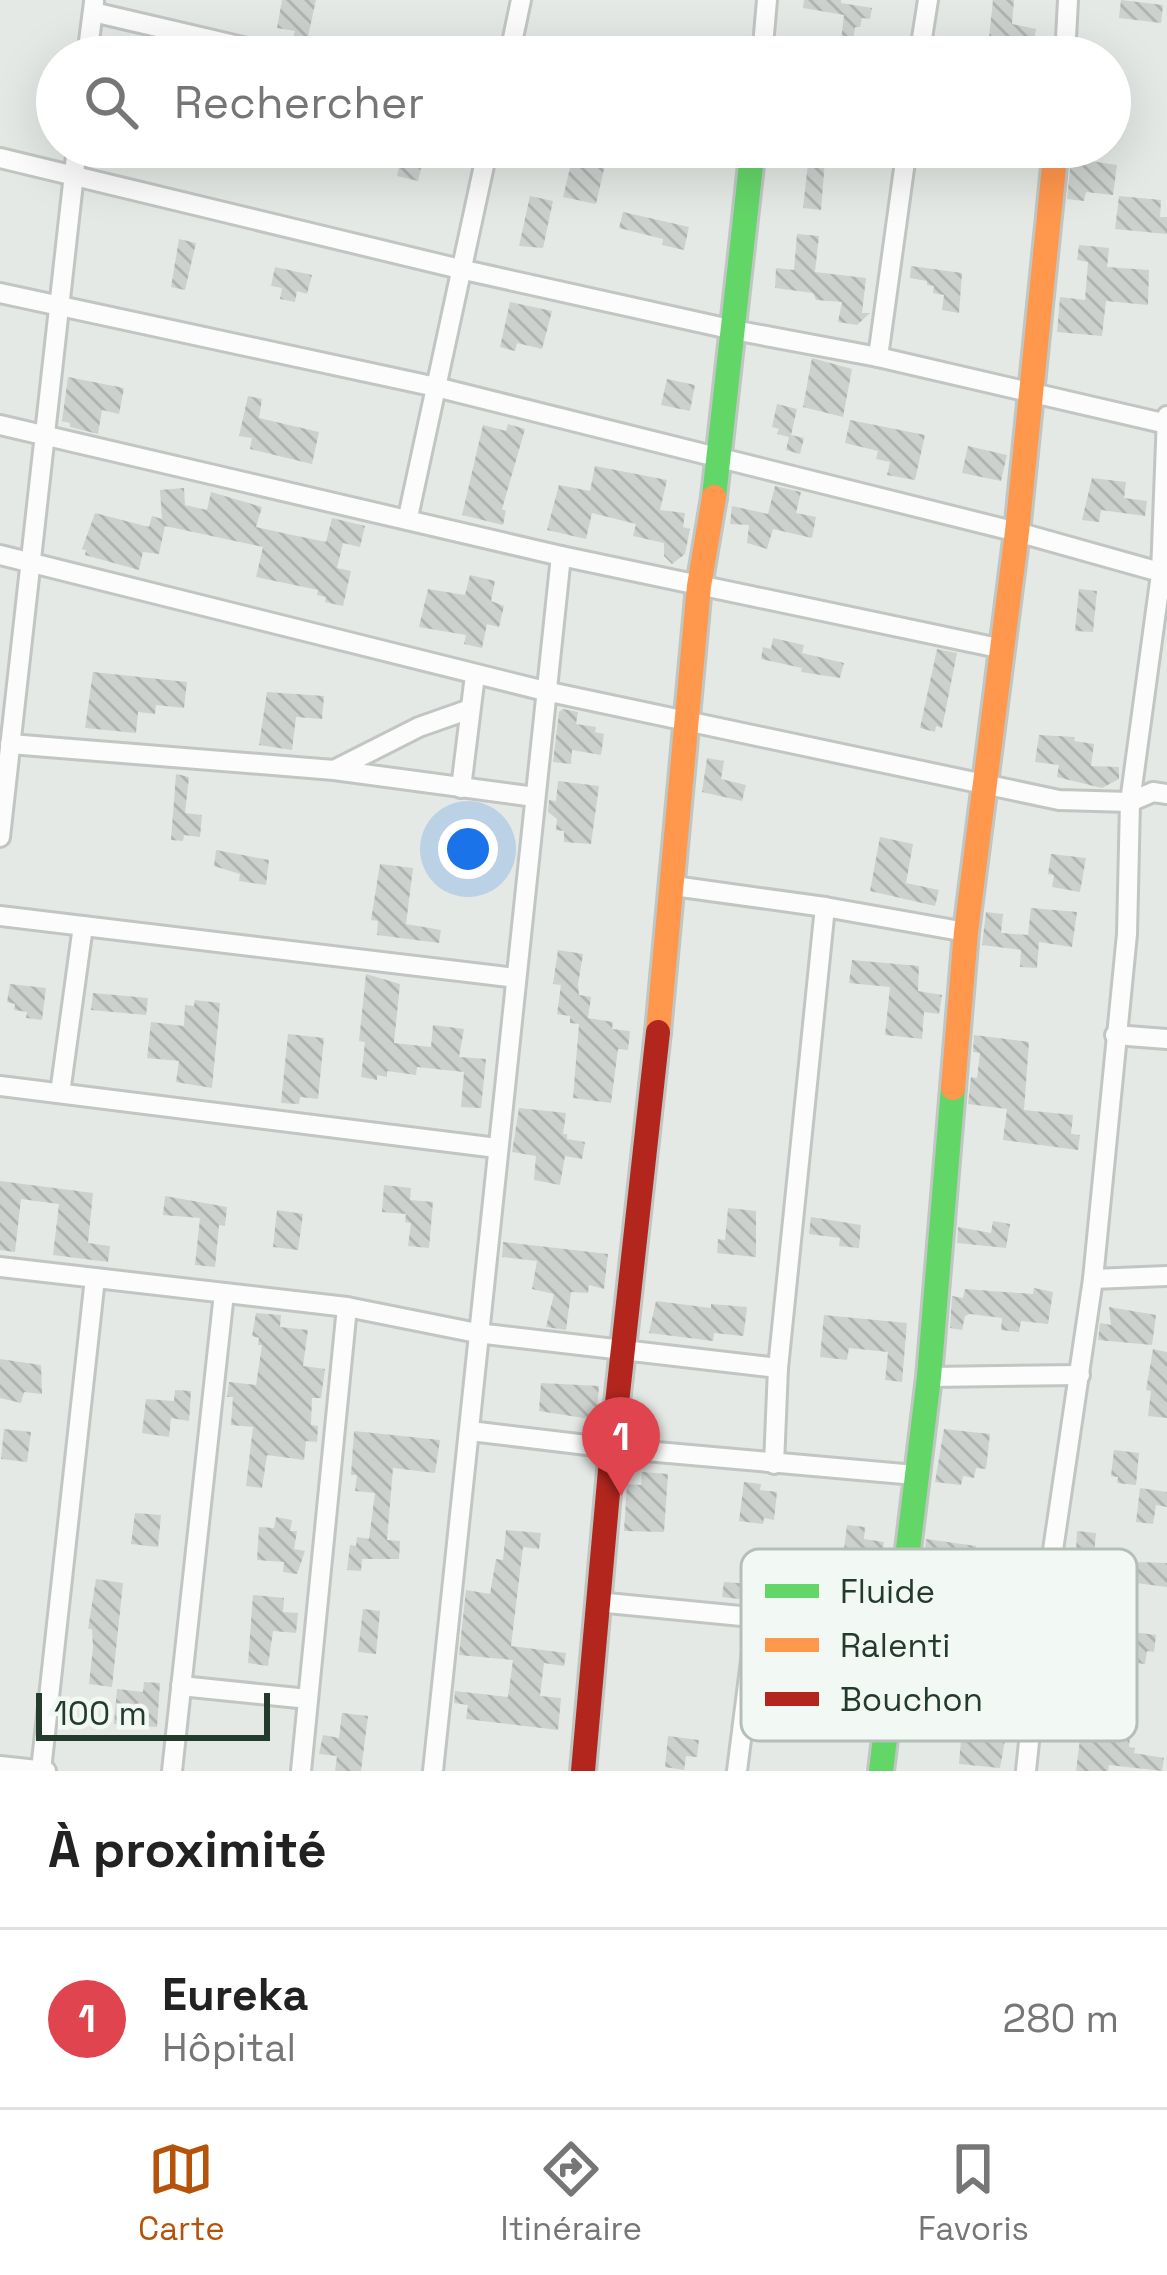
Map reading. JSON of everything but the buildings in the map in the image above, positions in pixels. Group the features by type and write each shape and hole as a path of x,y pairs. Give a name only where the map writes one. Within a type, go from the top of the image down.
{"street":[{"path":"513,36 521,0"},
{"path":"764,36 767,0"},
{"path":"922,36 928,0"},
{"path":"1067,36 1068,0"},
{"path":"89,36 93,6 207,36"},
{"path":"0,158 36,166"},
{"path":"44,168 460,269 1167,421 1164,574 1130,802 1127,934 1093,1279 1054,1549"},
{"path":"0,837 75,168"},
{"path":"408,517 483,168"},
{"path":"583,1771 612,1448 674,886 699,586 720,459 751,168"},
{"path":"878,357 904,168"},
{"path":"905,1549 929,1377 966,932 1017,532 1054,168"},
{"path":"0,292 436,387 1017,532 1164,574"},
{"path":"0,424 561,556 1003,649"},
{"path":"0,555 545,692 1059,800 1130,802 1153,792 1167,794"},
{"path":"433,1771 561,556"},
{"path":"461,788 475,675"},
{"path":"334,770 418,727 470,709"},
{"path":"10,744 334,770 535,797"},
{"path":"674,886 966,932"},
{"path":"774,1464 778,1368 826,907"},
{"path":"0,916 515,978"},
{"path":"60,1093 83,926"},
{"path":"1115,1035 1167,1039"},
{"path":"0,1086 497,1148"},
{"path":"0,1267 347,1307 477,1333 778,1368"},
{"path":"1093,1279 1167,1276"},
{"path":"0,1766 44,1771 95,1278"},
{"path":"172,1771 224,1293"},
{"path":"301,1771 347,1307"},
{"path":"929,1377 1080,1375"},
{"path":"470,1431 914,1475"},
{"path":"597,1602 741,1619"},
{"path":"182,1686 308,1699"},
{"path":"737,1771 741,1739"},
{"path":"881,1771 884,1741"},
{"path":"1026,1771 1029,1741"}],"traffic: fast":[{"path":"714,497 751,168"},
{"path":"908,1549 929,1377 953,1088"},
{"path":"881,1771 885,1741"}],"traffic: slow":[{"path":"953,1088 966,932 1017,532 1054,168"},
{"path":"658,1032 699,586 714,497"}],"traffic: jam":[{"path":"583,1771 612,1448 658,1032"}],"place":[{"name":"Eureka","path":"621,1496"}]}
